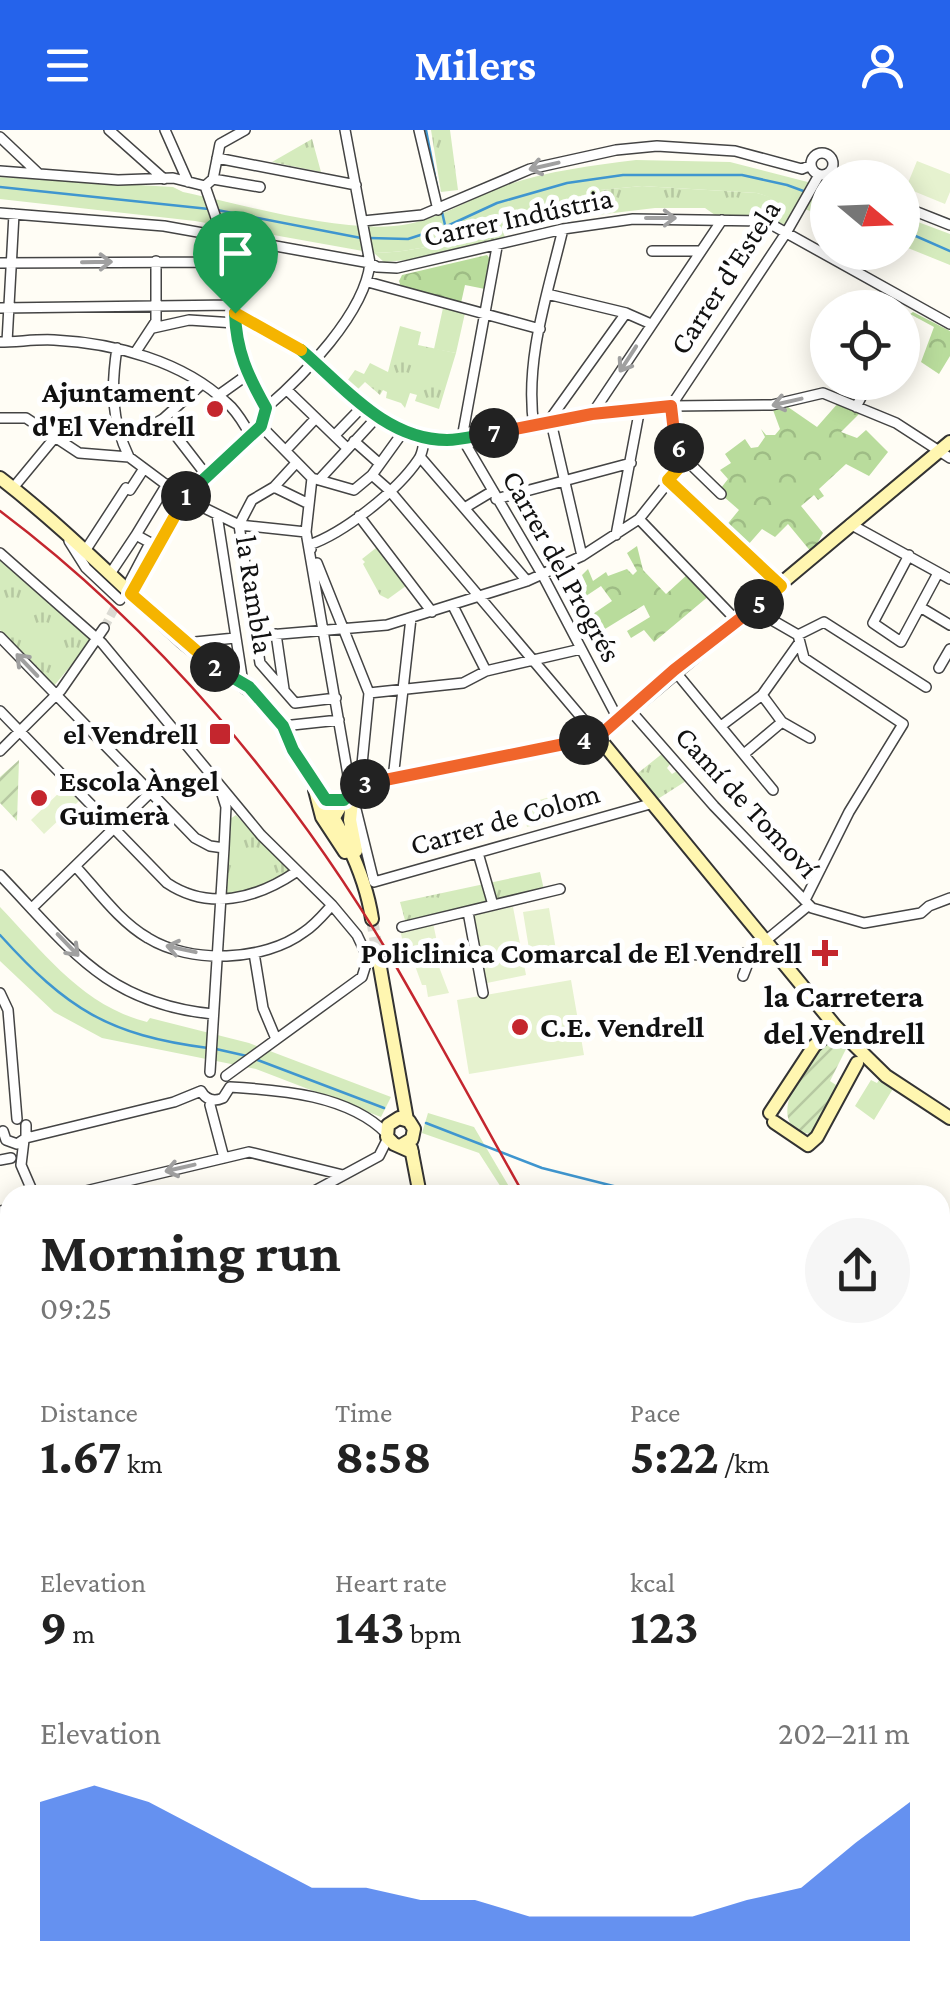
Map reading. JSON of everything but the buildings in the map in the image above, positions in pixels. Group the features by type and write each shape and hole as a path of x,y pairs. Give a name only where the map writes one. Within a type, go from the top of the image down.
{"street":[{"path":"109,130 169,178"},
{"path":"165,130 188,182"},
{"path":"127,591 184,498 262,427 265,410 236,344 228,262 208,186 220,144 230,133 246,130"},
{"path":"265,410 316,363 368,282 364,224 345,130"},
{"path":"419,130 438,210"},
{"path":"0,136 38,173"},
{"path":"364,224 422,215 530,168 616,150 656,146 735,151 802,169 810,166"},
{"path":"217,161 356,185"},
{"path":"0,170 169,178 208,186 260,188"},
{"name":"Carrer d'Estela","path":"671,406 810,192"},
{"name":"Carrer Indústria","path":"0,212 220,233 369,259 376,267 397,268 497,247 563,228 656,218 765,221 950,324"},
{"path":"920,213 950,225"},
{"path":"14,214 4,342 52,340 135,352 223,390 248,436"},
{"path":"592,414 722,220"},
{"path":"534,427 529,396 563,228"},
{"path":"462,438 497,247"},
{"path":"652,250 700,251"},
{"path":"135,352 153,328 156,261"},
{"path":"0,264 228,262"},
{"path":"396,290 397,268"},
{"path":"368,282 540,329"},
{"path":"547,294 626,313 651,324"},
{"path":"5,308 157,304 234,314 285,339 377,416 403,432 425,437 448,440 640,408 772,405 822,393 896,422 946,450 850,524 598,737 394,778 322,802"},
{"path":"582,556 552,422 626,313"},
{"path":"153,328 234,314"},
{"path":"118,348 112,402 128,457 184,498 239,524 306,532"},
{"path":"223,390 247,375"},
{"path":"145,429 163,419 202,384"},
{"path":"287,390 334,435 380,464"},
{"path":"856,407 860,400"},
{"path":"334,435 364,406"},
{"path":"671,406 675,441 686,460 721,494"},
{"path":"616,534 640,408"},
{"path":"352,795 306,532 315,479 377,416"},
{"path":"0,418 26,418 79,453 128,457"},
{"path":"286,450 316,418"},
{"path":"163,419 207,476"},
{"path":"262,427 315,479 354,490 372,475 403,432"},
{"path":"13,488 56,436"},
{"path":"309,545 359,516 389,490 420,458 425,437"},
{"name":"Carrer del Progrés","path":"462,438 542,574 618,720"},
{"path":"420,458 527,581"},
{"path":"256,636 387,624 527,581 582,556 639,519 686,460"},
{"path":"466,507 494,495 630,462"},
{"path":"239,524 252,500 274,487 296,463"},
{"path":"85,552 126,488 130,490 143,470"},
{"path":"372,475 389,490 598,737 836,1027 886,1076 950,1118"},
{"path":"0,478 186,644 243,683 283,726 314,783 329,830 370,887"},
{"path":"668,480 781,586"},
{"path":"110,574 166,484"},
{"path":"274,487 309,504"},
{"name":"la Rambla","path":"218,515 243,683"},
{"path":"359,516 432,612"},
{"path":"639,519 737,621"},
{"name":"la Rambla","path":"239,524 260,662 294,703 336,698"},
{"path":"850,524 950,580"},
{"path":"66,534 86,568 127,591"},
{"path":"136,535 154,545"},
{"path":"309,545 369,693 352,795 352,834 370,887 372,919"},
{"path":"0,553 97,638 235,804 296,872 332,905 368,958 362,977 242,1064 228,1081 226,1095 215,1100 206,1098 200,1082 210,1067 226,821 225,799 215,780"},
{"path":"909,556 873,623 901,642 938,573"},
{"path":"453,606 486,671"},
{"path":"920,608 950,625"},
{"path":"685,955 752,953 807,903 849,812 903,724 804,658 798,639 753,609"},
{"path":"394,778 411,618"},
{"path":"721,726 762,695 798,639 824,622 926,687"},
{"path":"0,751 56,695 104,628"},
{"path":"276,634 285,691"},
{"path":"0,637 202,843 224,848"},
{"path":"186,644 235,638"},
{"path":"939,668 950,649"},
{"path":"369,693 463,683 486,671 581,650"},
{"path":"674,670 773,790"},
{"path":"762,695 782,722 810,738"},
{"name":"Camí de Tomoví","path":"630,710 807,903 834,917 864,923 920,913 950,898"},
{"path":"0,711 167,883 196,898 221,899 262,892 296,872"},
{"path":"283,726 339,720"},
{"path":"744,754 782,722"},
{"path":"32,908 150,792"},
{"path":"333,815 352,795"},
{"path":"322,802 333,815 355,864"},
{"path":"226,821 235,804"},
{"name":"Carrer de Colom","path":"370,887 650,804"},
{"path":"333,815 344,851"},
{"path":"478,853 493,905"},
{"path":"76,866 128,924 168,948 217,954 254,953 304,933 332,905"},
{"path":"0,875 89,966 119,988 164,1007 213,1014"},
{"path":"402,927 560,888"},
{"path":"468,912 484,992"},
{"path":"254,953 264,1008 276,1040"},
{"path":"743,976 752,953"},
{"path":"327,1185 380,1156 403,1103 378,956"},
{"path":"0,992 8,1010 16,1119"},
{"path":"836,1027 818,1041 789,1082 776,1116 808,1145 817,1137 857,1063"},
{"path":"210,1067 228,1081 301,1095 390,1126 414,1130 408,1146 418,1185"},
{"path":"7,1144 174,1102 201,1091"},
{"path":"210,1104 224,1158"},
{"path":"16,1119 46,1133"},
{"path":"16,1119 7,1122 1,1132 7,1144 6,1159 21,1165"},
{"path":"26,1126 21,1165 30,1185"},
{"path":"390,1126 396,1145 408,1146"},
{"path":"110,1185 249,1152 343,1175"}],"green space":[{"path":"431,130 450,130 458,190 441,192"},
{"path":"312,139 321,172 272,162"},
{"path":"636,160 730,162 810,183 810,211 757,193 642,186 600,190 434,245 374,253 195,221 0,199 0,177 173,187 317,221 394,226 436,216 501,187 584,167"},
{"path":"920,162 950,174 945,204 920,194"},
{"path":"642,186 757,193 797,205 786,225 767,219 715,215 705,208 655,208 572,218 503,232 506,240 430,258 384,262 374,253 434,245 600,190"},
{"path":"920,223 950,234 950,265 920,253"},
{"path":"487,255 491,260 485,289 465,285 461,303 401,287 399,281 402,275"},
{"path":"443,308 465,313 456,353 434,349"},
{"path":"920,316 950,331 950,356 939,374 921,362 934,327"},
{"path":"400,326 421,332 418,345 456,353 439,409 415,401 417,395 410,393 405,408 386,398 387,392 383,390 380,395 365,382 354,393 345,384 355,370 364,374 370,363 388,372"},
{"path":"839,402 861,412 841,432 857,438 866,430 888,452 869,476 846,464 819,489 824,496 818,500 814,495 801,506 823,533 812,553 788,524 775,537 762,529 747,546 725,527 739,510 723,496 721,488 728,479 720,470 731,463 725,454 745,439 751,448 758,447 765,437 761,429 766,435 775,435 780,429 773,410 788,407 817,427"},
{"path":"381,544 410,583 388,599 380,595 362,559"},
{"path":"637,546 643,570 666,594 688,574 710,595 654,642 644,630 631,638 627,631 650,617 644,605 605,629 601,624 597,627 593,614 612,601 601,586 586,596 584,589 587,586 582,575 588,569 593,581 606,572 608,576 627,569 633,575 637,571 627,553"},
{"path":"0,556 42,597 94,638 53,687 0,630"},
{"path":"663,753 671,763 667,768 672,774 677,771 686,781 650,804 628,781"},
{"path":"19,760 17,821 0,803 0,777"},
{"path":"65,787 79,801 44,834 31,820"},
{"path":"560,794 566,816 527,827 522,805"},
{"path":"236,815 290,872 259,889 225,896 230,819"},
{"path":"540,872 544,890 406,924 400,902"},
{"path":"0,907 66,976 103,1004 147,1022 150,1018 249,1043 391,1097 381,1117 256,1069 102,1038 54,1012 0,961"},
{"path":"513,907 526,975 487,983 474,915"},
{"path":"549,908 557,956 531,961 523,912"},
{"path":"433,923 440,956 407,963 400,929"},
{"path":"436,959 449,993 428,997 414,963"},
{"name":"C.E. Vendrell","path":"571,980 584,1055 469,1074 457,1000"},
{"path":"834,1035 846,1049 830,1081 839,1087 818,1129 811,1134 795,1128 788,1117 788,1103 803,1071"},
{"path":"881,1077 894,1087 874,1120 855,1106 871,1080 877,1083"},
{"path":"428,1113 474,1127 508,1185 500,1185 479,1153 422,1133"}],"waterway":[{"path":"426,130 437,187"},
{"path":"369,238 408,239 497,203 567,183 623,175 742,175 810,193"},
{"path":"0,187 209,209"},
{"path":"217,210 361,238"},
{"path":"442,212 445,225"},
{"path":"920,238 950,251"},
{"path":"0,935 47,982 92,1014 143,1035 208,1048"},
{"path":"216,1049 247,1056"},
{"path":"255,1059 384,1108"},
{"path":"426,1123 542,1168 609,1185"}],"tunnel":[{"path":"104,628 121,596"},
{"path":"372,919 378,956"}],"railway":[{"path":"0,511 58,557 166,659 264,772 351,893 390,956 518,1185"}],"place":[{"name":"Ajuntament d'El Vendrell","path":"215,409"},
{"name":"el Vendrell","path":"220,734"},
{"name":"Escola Àngel Guimerà","path":"39,798"},
{"name":"Policlinica Comarcal de El Vendrell","path":"825,953"},
{"name":"C.E. Vendrell","path":"520,1027"}],"district":[{"name":"la Carretera del Vendrell","path":"844,1014"}],"route":[{"path":"235,313 302,350 377,416 403,432 425,437 448,440 592,414 671,406 675,441 686,460 668,480 781,586 674,670 598,737 360,785 344,800 326,800 293,750 283,726 252,689 204,659 131,594 184,498 261,426 266,408 242,364 236,344 235,313"}]}
